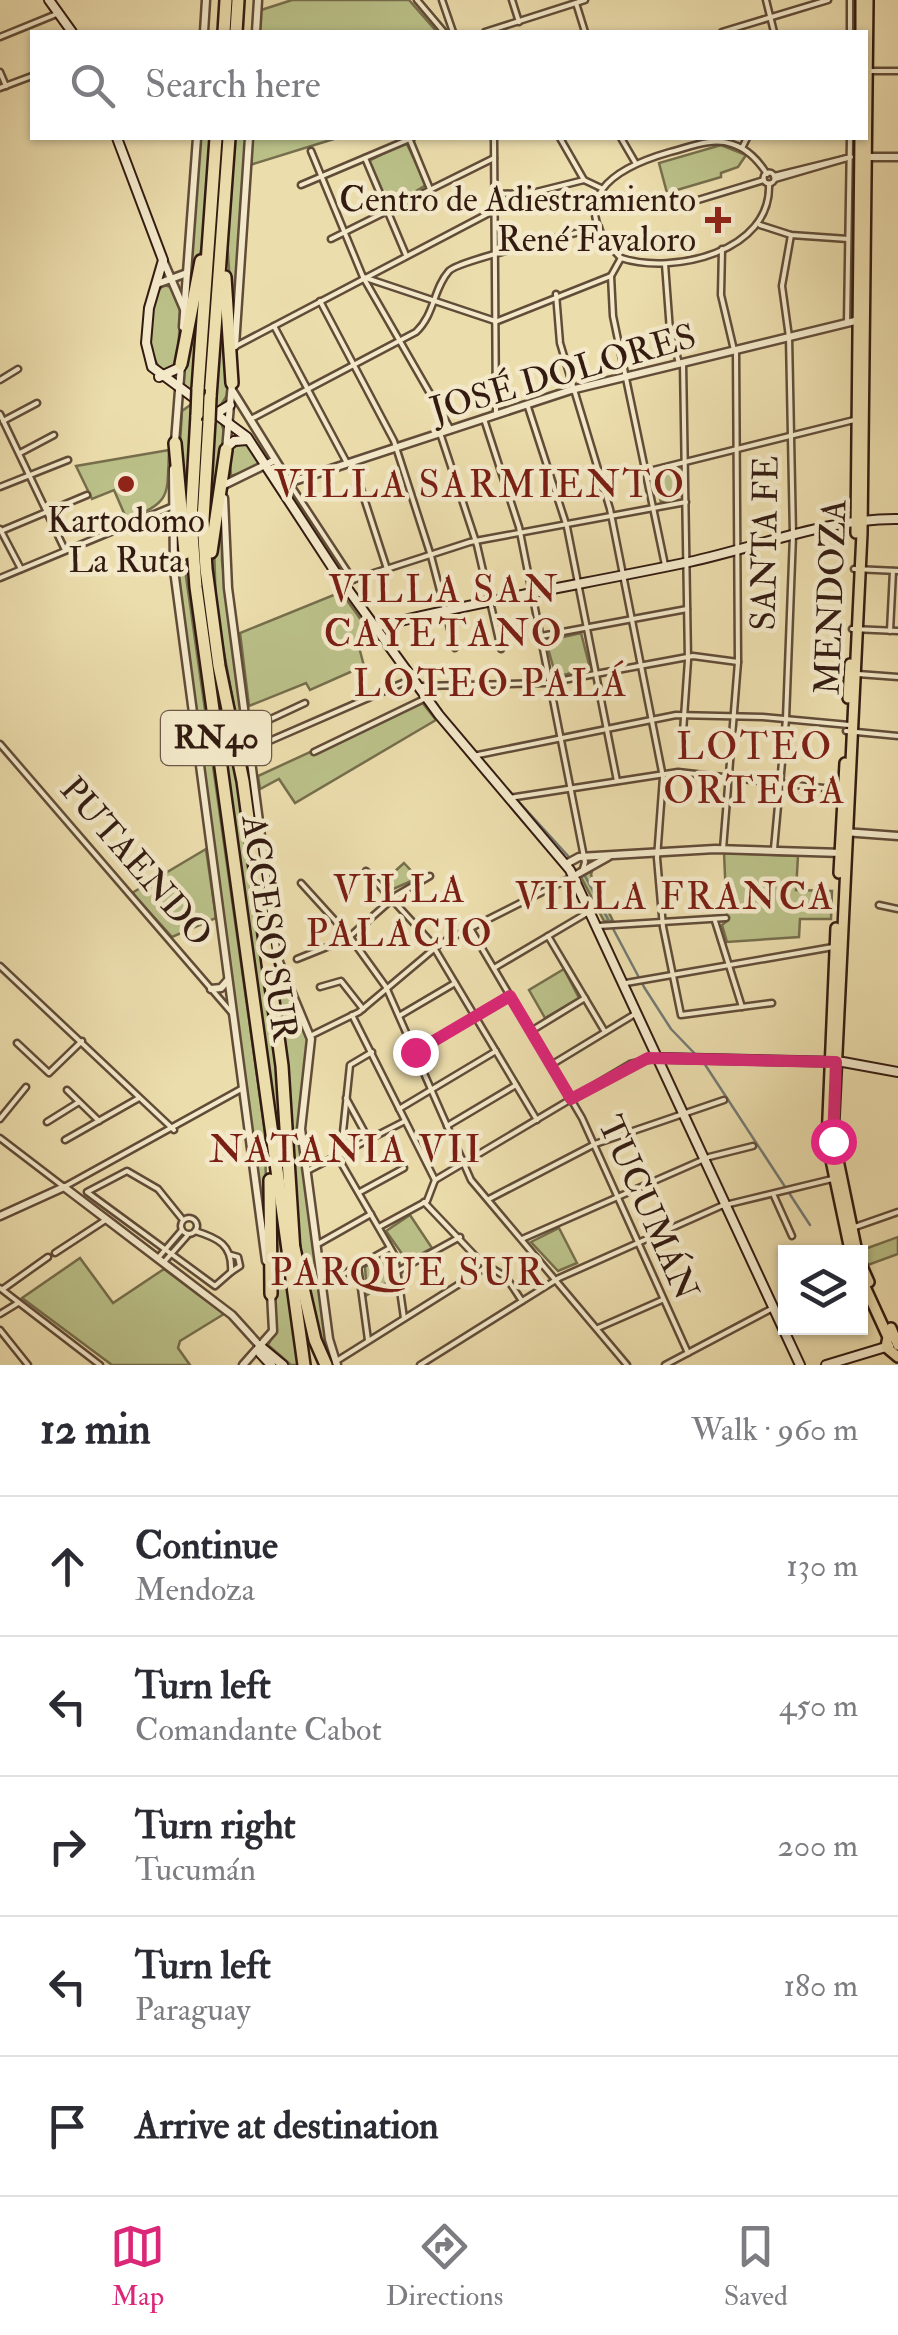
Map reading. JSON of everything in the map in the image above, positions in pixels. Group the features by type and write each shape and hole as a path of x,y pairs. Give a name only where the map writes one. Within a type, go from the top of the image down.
{"highway":[{"path":"224,30 226,0"},
{"path":"236,30 238,0"},
{"name":"ACCESO SUR","path":"216,140 212,418 203,520 210,596 244,781 282,1066 305,1365"},
{"name":"ACCESO SUR","path":"229,140 190,395 196,414 191,527 270,1140 305,1365"},
{"path":"181,366 216,225"},
{"path":"216,225 232,386"},
{"path":"210,596 213,526 226,449"},
{"path":"175,454 186,558 202,635"},
{"path":"270,1140 271,1294"},
{"path":"294,1244 316,1340 333,1364"}],"main road":[{"path":"49,0 71,30"},
{"name":"MENDOZA","path":"861,30 865,0"},
{"name":"MENDOZA","path":"865,0 865,30"},
{"path":"118,140 163,260 148,308 146,343 150,364 159,377 190,395 212,418 228,422 250,440 270,463 279,486 426,698 574,876 640,1011 800,1365"},
{"name":"MENDOZA","path":"858,157 860,140"},
{"name":"MENDOZA","path":"852,1245 836,1178 832,1062 858,569 860,140"},
{"path":"159,377 181,366"},
{"path":"212,418 230,405"},
{"path":"226,449 234,440 250,440"},
{"path":"375,627 532,590 687,562 859,519 898,519"},
{"path":"661,1058 832,1062 898,1072"},
{"name":"MENDOZA","path":"836,1178 853,1245"},
{"path":"826,1365 898,1344 868,1279"},
{"path":"868,1293 888,1337 886,1347"},
{"path":"886,1347 898,1357"},
{"path":"258,1351 277,1365"}],"street":[{"path":"204,30 206,0"},
{"path":"256,30 258,0"},
{"path":"417,0 442,30"},
{"path":"442,0 452,30"},
{"path":"512,0 519,22"},
{"path":"493,30 585,0"},
{"path":"766,0 774,30"},
{"path":"729,30 828,0"},
{"path":"850,0 850,30"},
{"path":"576,3 584,30"},
{"path":"0,37 59,13"},
{"path":"868,71 898,70"},
{"path":"0,72 3,87 30,77"},
{"path":"197,140 171,507 174,570 271,1294 273,1331 243,1365"},
{"path":"249,140 226,449 224,553 278,963 310,1036 301,1125 333,1364 488,1266"},
{"path":"301,186 405,140"},
{"path":"411,140 430,189"},
{"path":"494,140 496,415"},
{"path":"561,140 584,180 602,188"},
{"path":"623,140 635,162"},
{"path":"690,140 694,146"},
{"path":"742,148 746,140"},
{"path":"851,140 858,157 848,238 856,321"},
{"path":"722,141 742,148 767,179 760,225 722,249 665,264 621,258 599,227 597,205 602,188 620,168 694,146 722,141"},
{"path":"311,151 362,277 451,430"},
{"path":"365,157 406,255"},
{"path":"675,207 858,157 898,157"},
{"path":"331,240 494,158"},
{"path":"494,194 532,193 584,180"},
{"path":"234,348 494,210"},
{"path":"760,225 791,236 848,238"},
{"path":"248,421 398,342 425,323 452,267 469,259 494,257 599,227"},
{"name":"SANTA FE","path":"774,851 786,719 794,536 789,337 782,286 791,236"},
{"path":"722,249 721,295 735,350 740,549 735,716 723,849"},
{"path":"621,258 611,276 613,316 665,566"},
{"path":"163,260 184,310"},
{"path":"665,264 670,331 681,363 685,462 688,657 683,732"},
{"path":"157,284 187,273"},
{"path":"362,277 495,322 556,294 611,276"},
{"path":"556,294 560,343 571,390 612,516 662,774 657,852 662,922 681,1015 772,1003"},
{"path":"320,301 396,447 431,555 454,648"},
{"name":"JOSÉ DOLORES","path":"279,486 571,390 856,321"},
{"path":"274,326 350,462 388,569"},
{"path":"0,380 18,370"},
{"path":"232,386 270,463 289,482 348,582 475,541 686,502"},
{"path":"177,409 190,395"},
{"path":"175,454 190,395"},
{"path":"37,403 2,418 65,550"},
{"path":"527,404 566,524 617,781"},
{"path":"484,419 520,532 583,869"},
{"path":"646,472 861,421"},
{"path":"440,433 475,541 502,649"},
{"path":"20,453 54,435"},
{"path":"0,487 68,460"},
{"path":"224,485 270,463"},
{"path":"21,569 0,530 87,495"},
{"path":"0,578 171,507"},
{"path":"858,569 895,571 890,631"},
{"path":"541,636 687,608"},
{"path":"855,629 898,631"},
{"path":"250,749 415,683 550,682 688,657 738,662"},
{"path":"853,673 898,677"},
{"path":"314,752 426,698"},
{"path":"248,734 305,703"},
{"path":"473,756 684,715 786,719 898,736"},
{"path":"248,734 265,744"},
{"name":"PUTAENDO","path":"0,744 96,850 233,1014"},
{"path":"509,798 662,774 846,790"},
{"path":"844,832 898,836"},
{"path":"566,864 582,856 723,849 843,854"},
{"path":"310,1036 362,1009 434,948 613,855"},
{"path":"366,871 434,948 537,1120"},
{"path":"297,958 350,937 392,899 430,876"},
{"path":"301,884 350,937 387,990 464,1163 488,1200 627,1365"},
{"path":"880,906 898,908"},
{"path":"494,968 591,910"},
{"path":"715,918 742,1007"},
{"path":"598,926 726,918"},
{"name":"TUCUMÁN","path":"470,928 571,1099 688,1353"},
{"path":"548,936 605,1032"},
{"path":"626,983 838,946"},
{"path":"0,966 174,1130"},
{"path":"211,989 223,987 228,979"},
{"path":"320,987 342,981 362,1009"},
{"path":"399,1017 455,983"},
{"path":"415,1052 510,996"},
{"path":"530,1031 585,998"},
{"path":"550,1064 640,1011"},
{"path":"352,1016 435,1180"},
{"path":"18,1043 49,1072 82,1041"},
{"path":"399,1109 496,1051"},
{"path":"372,1052 350,1065 340,1157 390,1248 398,1272 404,1318"},
{"path":"379,1228 424,1202 435,1180 634,1062 661,1058"},
{"path":"447,1126 516,1085"},
{"path":"0,1119 26,1087"},
{"path":"0,1216 174,1130 243,1088"},
{"path":"68,1090 100,1121"},
{"path":"65,1140 139,1098"},
{"path":"346,1098 370,1142"},
{"path":"488,1200 594,1145 724,1100"},
{"path":"47,1122 80,1102"},
{"path":"306,1171 405,1122"},
{"path":"0,1138 248,1331 258,1351"},
{"path":"522,1239 706,1158 753,1146"},
{"path":"359,1193 404,1168"},
{"path":"161,1260 169,1251 182,1230 183,1220 158,1189 130,1172 119,1172 88,1189 90,1197 169,1251 212,1286 231,1272 230,1255 221,1241 182,1230"},
{"path":"420,1365 556,1280 727,1205 836,1178"},
{"path":"774,1196 792,1236"},
{"path":"424,1202 488,1266 506,1276 522,1301"},
{"path":"849,1228 898,1212"},
{"path":"316,1245 371,1214"},
{"path":"55,1253 107,1219"},
{"path":"183,1220 193,1219 193,1232"},
{"path":"169,1251 193,1232"},
{"path":"398,1272 460,1238"},
{"path":"322,1286 390,1248"},
{"path":"48,1257 1,1289 100,1365"},
{"path":"358,1266 368,1341"},
{"path":"598,1328 662,1300"},
{"path":"0,1314 18,1303"},
{"path":"665,1365 774,1308"},
{"path":"0,1330 28,1365"},
{"path":"248,1331 273,1331"}],"green space":[{"path":"292,0 409,0 435,30 257,30 258,11"},
{"path":"200,140 212,140 204,234 184,343"},
{"path":"220,140 225,140 207,393 202,389"},
{"path":"232,140 246,140 233,328 227,240"},
{"path":"251,140 331,140 250,165"},
{"path":"406,142 426,185 393,205 388,203 369,161"},
{"path":"721,145 746,155 738,167 721,173 721,177 667,193 659,163"},
{"path":"855,163 855,318 851,318 851,165"},
{"path":"202,265 193,395 183,388 182,377"},
{"path":"223,273 229,392 218,410 214,409"},
{"path":"164,285 171,287 180,310 178,363 165,374 153,355 148,330 152,304"},
{"path":"193,403 187,515 179,460 182,411"},
{"path":"213,416 221,422 225,435 208,535"},
{"path":"200,419 205,423 200,507 277,1059 291,1257 194,531"},
{"path":"246,442 260,463 258,468 231,476 229,449"},
{"name":"Kartodomo La Ruta","path":"169,450 164,496 152,508 127,520 114,490 92,499 76,466"},
{"path":"679,468 682,495 661,502 654,478"},
{"path":"177,475 182,548 265,1132 267,1245 178,575"},
{"path":"222,487 222,561 276,963 308,1040 298,1132 326,1343 334,1365 324,1358 300,1258 291,1113 279,1013 248,783 216,609 214,546"},
{"path":"290,487 349,580 345,581 287,492"},
{"path":"341,592 375,639 359,647 364,666 310,690 306,683 249,706 240,633"},
{"path":"581,633 590,668 556,677 546,641"},
{"path":"421,701 436,720 295,803 279,779 260,789 258,776"},
{"path":"206,849 216,918 172,937 132,893"},
{"path":"724,853 798,856 796,890 832,891 831,919 800,919 799,937 727,942 722,925 727,921"},
{"path":"404,863 418,878 391,890 383,882"},
{"path":"592,871 613,921 604,921 581,877"},
{"path":"564,969 579,998 545,1018 529,990"},
{"path":"274,1199 299,1365 291,1365 268,1345 274,1334 270,1254"},
{"path":"410,1215 432,1248 407,1261 386,1231"},
{"path":"559,1228 577,1263 558,1271 531,1242"},
{"path":"898,1237 898,1254 868,1265 868,1248"},
{"path":"386,1255 391,1258 394,1278 367,1295 365,1267"},
{"path":"80,1258 113,1303 164,1269 224,1314 180,1341 178,1348 190,1365 112,1365 22,1298"}],"waterway":[{"path":"510,792 569,857"},
{"path":"584,874 644,987 671,1029 698,1057"},
{"path":"704,1063 810,1225"}],"place":[{"name":"Centro de Adiestramiento René Favaloro","path":"718,220"},
{"name":"Kartodomo La Ruta","path":"126,484"}],"district":[{"name":"VILLA SARMIENTO","path":"480,485"},
{"name":"VILLA SAN CAYETANO","path":"444,612"},
{"name":"LOTEO PALÁ","path":"491,684"},
{"name":"LOTEO ORTEGA","path":"755,769"},
{"name":"VILLA FRANCA","path":"675,897"},
{"name":"VILLA PALACIO","path":"400,912"},
{"name":"NATANIA VII","path":"346,1150"},
{"name":"PARQUE SUR","path":"408,1273"}],"route":[{"path":"415,1052 510,996 571,1099 634,1062 648,1058 836,1062 833,1141"}]}
